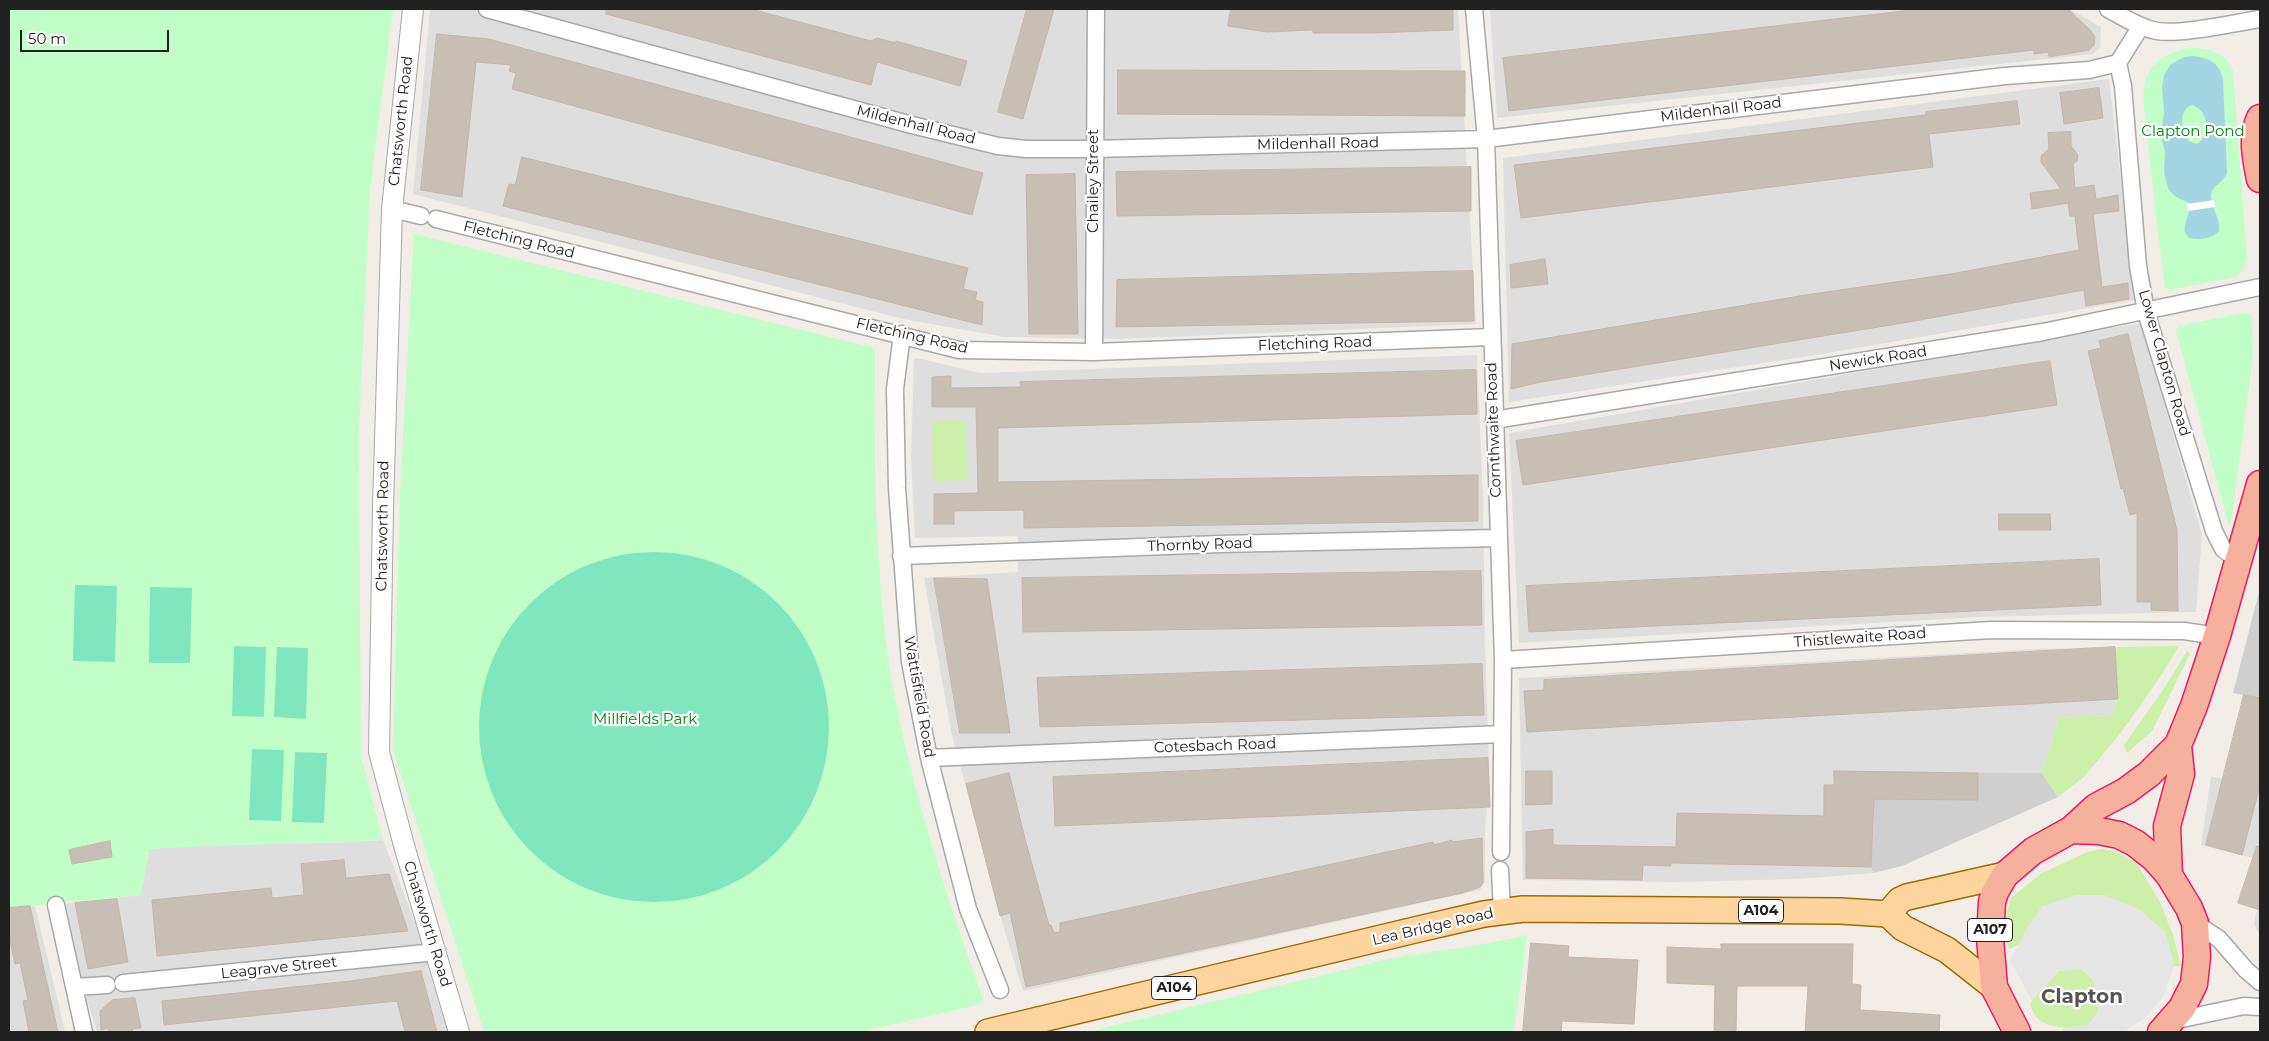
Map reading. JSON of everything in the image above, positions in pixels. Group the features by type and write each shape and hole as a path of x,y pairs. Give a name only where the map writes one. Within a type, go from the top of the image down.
{"highway":[{"path":"2260,118 2255,128 2255,139 2260,179"},
{"name":"A107","path":"2017,1032 1994,987 1990,914 1995,892 2005,875 2033,851 2071,830 2096,808 2126,792 2149,774 2178,745 2194,706 2217,636 2260,484"},
{"name":"A107","path":"2166,1027 2182,1008 2194,984 2197,957 2195,923 2189,908 2169,875 2167,826 2181,774 2178,745"},
{"path":"2071,830 2098,831 2119,835 2141,848 2169,875"}],"main road":[{"path":"1994,987 1947,950 1903,928 1888,914 1900,900 1907,897 2005,875"},
{"name":"Lea Bridge Road","path":"988,1032 1419,929 1523,909 1840,911 1888,914"}],"street":[{"name":"Chatsworth Road","path":"414,9 392,209 382,525 379,752 405,849 460,1032"},
{"name":"Mildenhall Road","path":"487,9 902,122 998,146 1026,149 1486,139 2005,76 2089,70 2118,63"},
{"name":"Chailey Street","path":"1094,352 1096,9"},
{"name":"Cornthwaite Road","path":"1474,9 1486,139 1503,660 1501,852"},
{"path":"2108,9 2141,26 2158,31 2182,30 2260,19"},
{"path":"2118,63 2141,26"},
{"name":"Lower Clapton Road","path":"2118,63 2123,86 2138,266 2146,312 2214,531 2223,549 2239,560"},
{"name":"Fletching Road","path":"392,209 902,334 959,350 1094,352 1491,337"},
{"name":"Newick Road","path":"1494,420 2043,332 2260,287"},
{"name":"Wattisfield Road","path":"902,334 895,389 897,488 910,662 929,758 968,909 1000,990"},
{"name":"Thornby Road","path":"901,556 1220,544 1498,538"},
{"name":"Thistlewaite Road","path":"1503,660 1991,630 2184,631 2217,636"},
{"name":"Cotesbach Road","path":"929,758 1502,734"},
{"path":"1500,870 1502,912"},
{"path":"56,905 84,1032"},
{"path":"2195,923 2219,938 2246,970 2260,982"},
{"name":"Leagrave Street","path":"74,987 436,952"},
{"path":"2166,1027 2244,1006 2260,1007"}],"shaded area":[{"path":"430,9 1458,9 1476,324 1122,339 1005,337 903,319 413,194"},
{"path":"1490,9 2070,9 2101,27 2100,48 2093,54 1497,118"},
{"path":"2109,79 2135,300 1816,355 1509,402 1503,158"},
{"path":"2141,323 2202,535 2196,612 1979,617 1519,643 1509,433"},
{"path":"1477,355 1483,497 1489,767 1485,836 1485,882 1480,890 1023,991 1002,922 951,731 924,578 1018,572 1018,536 915,538 911,458 914,359 917,358 980,373"},
{"path":"2260,588 2260,698 2233,693"},
{"path":"2115,647 2118,699 2110,717 2059,718 2042,773 1834,771 1874,815 1871,867 1873,873 1799,879 1676,882 1523,880 1519,678 2038,649"},
{"path":"1834,771 2042,773 2058,797 1902,866 1873,873 1871,867 1874,816 1824,815 1824,785 1834,785"},
{"path":"2211,776 2260,790 2260,936 2254,924 2257,909 2253,858 2201,845"},
{"path":"383,840 427,953 428,968 449,1032 97,1032 78,970 62,904 141,895 149,849 225,844 333,843"},
{"path":"2077,895 2105,895 2138,909 2165,932 2174,966 2164,995 2145,1018 2123,1032 2063,1032 2063,1028 2088,1025 2098,1012 2093,979 2081,969 2059,971 2032,1001 2010,960 2026,930 2042,906"},
{"path":"35,906 65,1032 9,1032 9,908"}],"green space":[{"path":"9,9 393,9 370,190 359,433 361,756 383,840 149,849 141,895 9,908"},
{"name":"Clapton Pond","path":"2191,48 2205,49 2222,56 2233,71 2247,260 2243,270 2236,277 2170,290 2165,288 2143,92 2149,72 2158,61 2177,51"},
{"name":"Millfields Park","path":"414,234 875,348 875,471 878,553 885,635 891,676 908,759 930,840 983,999 981,1004 861,1032 484,1032 393,750 400,491"},
{"path":"2245,313 2252,315 2253,357 2231,523 2229,526 2176,331 2178,326"},
{"path":"966,420 967,480 933,481 932,421"},
{"path":"654,552 671,553 705,560 736,573 765,592 789,616 808,645 821,676 828,710 828,744 821,778 808,809 789,838 765,862 736,881 705,894 671,901 654,902 637,901 603,894 572,881 543,862 519,838 500,809 487,778 480,744 479,727 480,710 487,676 500,645 519,616 543,592 572,573 603,560 637,553"},
{"path":"75,585 117,586 115,662 73,661"},
{"path":"150,587 192,588 190,663 149,663"},
{"path":"234,646 266,647 264,717 232,716"},
{"path":"2179,646 2159,679 2119,735 2084,777 2058,797 2042,773 2059,718 2110,717 2118,699 2115,647"},
{"path":"277,647 308,648 306,719 274,717"},
{"path":"2187,651 2190,654 2152,731 2127,753 2124,745 2165,687"},
{"path":"252,749 284,750 281,821 249,820"},
{"path":"295,752 327,753 324,823 292,822"},
{"path":"2101,849 2115,851 2137,863 2160,902 2173,935 2181,966 2174,966 2165,932 2138,909 2043,906 2018,945 2009,949 2002,930 2011,898 2042,873 2087,852"},
{"path":"1527,935 1514,1032 1088,1032 1393,958"},
{"path":"2081,969 2093,980 2098,1001 2098,1012 2088,1025 2062,1027 2046,1024 2039,1020 2030,1004 2041,989 2059,971"}],"water":[{"name":"Clapton Pond","path":"2184,57 2199,57 2213,62 2222,74 2223,80 2227,173 2213,189 2211,196 2219,222 2219,231 2213,236 2201,239 2189,238 2185,233 2189,203 2176,197 2169,190 2164,171 2165,152 2161,137 2164,111 2162,88 2164,75 2171,64","holes":["2192,105 2198,108 2205,117 2206,129 2205,135 2197,144 2189,141 2184,132 2182,121 2187,108"]}],"pier":[{"path":"2214,200 2215,207 2188,211 2187,204"}],"building":[{"path":"607,9 751,9 871,41 877,38 896,43 896,41 967,61 960,86 877,62 871,85 606,14"},
{"path":"1027,9 1054,9 1023,119 998,112"},
{"path":"1231,9 1453,9 1453,30 1373,33 1313,33 1313,30 1267,32 1228,26"},
{"path":"1921,9 2068,9 2091,31 2095,37 2094,45 2089,50 2049,57 2048,52 2034,54 2034,50 1509,111 1503,58"},
{"path":"437,34 489,39 983,173 972,215 512,89 516,73 509,71 511,65 476,62 462,197 421,190"},
{"path":"1118,70 1465,71 1465,116 1118,114"},
{"path":"2099,88 2103,118 2064,124 2060,93"},
{"path":"2017,101 2020,124 1929,134 1933,167 1521,218 1514,165 1926,115 1926,112"},
{"path":"2071,132 2071,146 2078,155 2077,161 2073,164 2075,188 2094,185 2096,199 2118,195 2119,211 2093,214 2102,287 2128,283 2129,299 2086,306 2084,290 1909,322 1541,382 1511,389 1512,344 1812,294 1951,274 2079,250 2075,216 2070,216 2068,203 2032,209 2030,193 2061,189 2041,162 2041,156 2049,149 2048,133"},
{"path":"522,157 968,268 963,289 977,292 975,300 983,302 982,325 503,206 509,184 515,185"},
{"path":"1471,167 1471,211 1117,216 1116,172"},
{"path":"1075,174 1078,334 1029,334 1026,175"},
{"path":"1545,259 1548,284 1511,288 1510,265"},
{"path":"1473,271 1474,321 1116,327 1117,280"},
{"path":"2128,334 2177,530 2178,611 2151,610 2151,602 2137,602 2137,513 2130,515 2123,488 2121,489 2088,351 2101,348 2099,341"},
{"path":"2050,361 2057,405 1523,485 1516,441"},
{"path":"1476,370 1477,414 998,428 998,482 1478,475 1478,521 1024,528 1024,510 954,511 954,524 934,524 934,494 978,493 976,407 932,407 932,377 951,376 951,388 1021,387 1020,382"},
{"path":"1999,514 2050,514 2051,530 1999,530"},
{"path":"2099,559 2101,605 1529,632 1526,586"},
{"path":"1481,571 1482,625 1023,632 1022,578"},
{"path":"934,578 987,579 1010,733 960,733"},
{"path":"2115,647 2118,699 1527,732 1524,691 1544,690 1544,680"},
{"path":"1482,664 1484,715 1040,727 1037,678"},
{"path":"2244,695 2260,698 2260,785 2242,855 2206,845"},
{"path":"1488,758 1490,807 1055,826 1053,777"},
{"path":"1526,771 1552,771 1552,804 1526,805"},
{"path":"1834,771 1978,773 1978,800 1874,799 1871,867 1671,863 1671,866 1643,865 1642,880 1526,878 1526,832 1553,829 1553,845 1676,847 1677,813 1824,816 1824,785 1834,785"},
{"path":"1009,773 1049,925 1051,925 1054,933 1060,932 1060,923 1433,842 1434,845 1452,840 1452,842 1482,838 1483,882 1480,887 1462,893 1026,987 1010,913 1000,916 966,784"},
{"path":"110,841 112,857 72,864 69,850"},
{"path":"2257,846 2260,847 2260,910 2238,903"},
{"path":"344,860 346,878 389,874 408,931 157,956 152,900 271,888 272,898 304,895 301,864"},
{"path":"117,899 128,962 88,969 75,903"},
{"path":"30,906 58,1032 29,1032 23,1001 28,1000 20,963 15,964 9,937 9,908"},
{"path":"1531,943 1569,946 1568,957 1638,960 1634,1024 1562,1021 1561,1032 1523,1032"},
{"path":"1721,944 1853,944 1852,984 1861,985 1860,1010 1940,1015 1939,1032 1805,1032 1808,986 1737,986 1736,1032 1714,1032 1715,985 1667,983 1667,947 1721,949"},
{"path":"421,971 437,1032 405,1032 397,1001 164,1025 162,1001 350,981"},
{"path":"135,998 141,1028 132,1029 133,1032 109,1032 108,1028 101,1030 100,1011 112,1000"}],"district":[{"name":"Clapton","path":"2082,997"}]}
